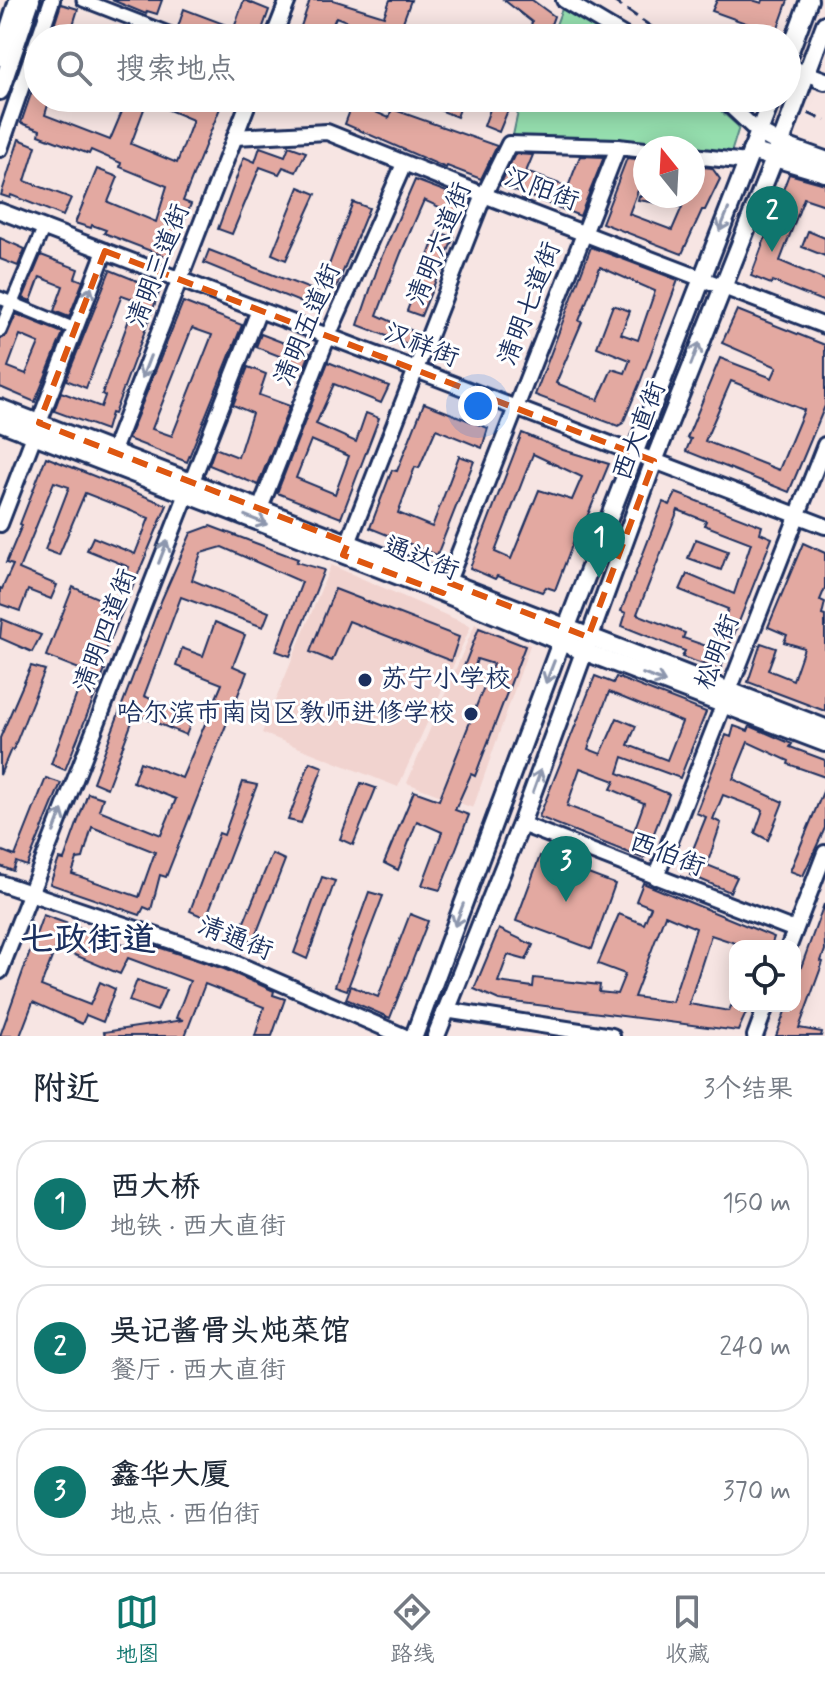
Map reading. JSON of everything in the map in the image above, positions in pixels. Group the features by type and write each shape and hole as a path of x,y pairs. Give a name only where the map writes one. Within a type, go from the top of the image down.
{"main road":[{"path":"0,57 18,0"},
{"path":"0,91 31,0"},
{"path":"800,24 809,0"},
{"name":"西大直街","path":"801,88 825,24"},
{"path":"801,75 825,81"},
{"name":"西大直街","path":"414,1036 766,112"},
{"name":"西大直街","path":"436,1036 521,824 654,461 792,112"},
{"path":"760,127 779,146 825,173"},
{"path":"749,156 779,146 825,160"},
{"name":"通达街","path":"0,408 36,429 726,698 825,743"},
{"name":"通达街","path":"0,422 113,451 188,487 261,506 345,549"},
{"name":"通达街","path":"726,698 825,728"}],"street":[{"path":"43,24 52,0"},
{"path":"83,0 145,24"},
{"path":"279,24 288,0"},
{"path":"564,0 604,24"},
{"path":"0,149 24,80"},
{"name":"清明三道街","path":"113,451 245,112"},
{"path":"740,112 760,127"},
{"name":"汉阳街","path":"235,137 327,132 825,326"},
{"name":"清明六道街","path":"345,549 484,195 509,144 618,147"},
{"path":"618,147 633,149"},
{"name":"清明七道街","path":"445,588 618,147"},
{"path":"705,156 749,156"},
{"name":"清明五道街","path":"261,506 328,336 404,164"},
{"name":"汉祥街","path":"0,211 825,526"},
{"path":"0,331 6,301 44,227"},
{"path":"0,524 105,251"},
{"path":"6,301 75,329"},
{"name":"清明四道街","path":"0,971 259,310"},
{"name":"松明街","path":"656,877 825,445"},
{"name":"西伯街","path":"521,824 795,930"},
{"path":"791,940 825,853"},
{"name":"清通街","path":"0,883 228,960 403,1036"},
{"path":"445,1010 612,1036"},
{"path":"755,1036 764,1012"}],"highlighted area":[{"path":"105,251 654,461 588,637 447,582 443,593 343,555 348,543 39,423"}],"shaded area":[{"name":"苏宁小学校","path":"331,565 471,626 398,787 262,733"},
{"name":"哈尔滨市南岗区教师进修学校","path":"475,624 530,645 473,808 407,783"}],"green space":[{"path":"562,9 590,24 556,24"},
{"path":"518,112 722,112 739,127 731,153 705,150 705,136 633,136 633,143 512,140"}],"building":[{"path":"112,0 162,0 157,14 147,11 146,14"},
{"path":"244,0 269,10 264,24 235,24"},
{"path":"310,0 333,0 384,16 390,0 411,0 402,24 354,24 336,17 333,24 302,24"},
{"path":"504,0 532,0 554,16 551,24 532,22"},
{"path":"717,0 762,3 763,0 788,0 780,24 748,24 712,11"},
{"path":"61,4 78,9 73,24 55,24"},
{"path":"184,9 223,24 179,24"},
{"path":"25,112 46,112 45,115 110,140 122,112 143,112 131,144 177,163 193,120 174,112 218,112 183,201 191,204 169,258 104,233 106,230 75,223 97,169 118,177 108,202 156,222 167,186 120,167 121,163 91,150 89,154 39,135 40,130 21,123"},
{"path":"350,112 376,112 389,118 391,112 401,112 497,146 481,179 446,168 345,124"},
{"path":"489,112 507,112 499,132 484,126"},
{"path":"19,139 36,146 25,181 71,198 63,216 11,195 10,198 1,195"},
{"path":"289,146 306,152 296,172 283,167 279,174 260,167 232,234 218,229 244,157 255,162 260,147 285,156"},
{"path":"515,154 533,155 526,172 568,187 580,156 604,157 580,216 500,185"},
{"path":"627,158 633,159 633,204 629,214 672,230 682,208 705,208 705,167 712,168 720,179 682,254 602,223"},
{"path":"789,174 825,184 825,205 804,198 780,261 825,280 825,302 751,276"},
{"path":"415,180 468,200 461,217 424,200 401,253 377,315 415,332 410,345 358,325 381,258"},
{"path":"299,187 316,194 286,260 272,254"},
{"path":"353,202 369,208 335,291 321,286"},
{"path":"808,231 825,238 825,256 802,247"},
{"path":"437,232 454,237 421,316 407,311"},
{"path":"0,238 25,249 18,266 0,259"},
{"path":"591,247 678,280 623,423 618,426 535,395","holes":["600,267 655,291 638,340 621,334 630,311 613,305 597,347 630,360 625,373 612,369 598,400 556,383 582,322 579,321"]},
{"path":"209,250 318,292 312,307 204,263"},
{"path":"41,255 78,269 75,278 83,281 69,317 54,311 63,286 40,277 31,301 23,298"},
{"path":"110,270 160,290 106,430 54,411 61,392 101,407 105,396 102,394 136,300 122,295 86,388 66,380"},
{"path":"183,302 242,325 187,462 128,439","holes":["192,328 212,335 172,436 152,429"]},
{"path":"737,310 825,345 825,406 789,492 686,451 691,439 687,438 720,358 772,378 777,367 722,343","holes":["731,381 804,410 779,470 705,441"]},
{"path":"16,314 63,333 35,402 0,387 0,339 7,335","holes":["20,335 39,343 26,374 8,367"]},
{"path":"261,334 310,353 305,366 256,347"},
{"path":"328,362 389,386 381,403 334,384 316,424 356,442 366,413 379,418 341,518 277,493","holes":["311,440 349,456 335,494 296,478"]},
{"path":"248,367 266,374 259,395 290,406 258,485 209,465 215,448 238,457 252,413 233,405"},
{"path":"424,403 488,428 482,448 436,429 419,468 415,467 398,513 432,527 459,456 474,461 437,555 370,528 392,470 397,471"},
{"path":"522,433 609,464 580,534 577,532 555,590 546,587 542,592 497,576 495,579 470,568","holes":["533,454 582,477 572,500 539,490 511,559 495,552"]},
{"path":"46,457 167,505 105,653 97,650 89,664 105,670 65,770 51,764 82,680 89,682 92,674 46,656 73,587 115,606 129,567 87,550 93,537 135,554 149,518 85,493 59,555 45,550 69,487 54,482 19,569 57,585 51,599 28,590 20,611 0,604 0,588 13,565 6,563"},
{"path":"676,493 762,526 760,533 772,538 720,670 682,657 685,651 622,626 626,613 621,611 663,502 670,505","holes":["678,510 706,521 704,525 751,543 734,594 687,574 680,590 728,609 712,648 683,638 685,633 637,614"]},
{"path":"210,526 298,559 296,562 324,570 290,656 276,651 302,582 222,547 201,553 192,580 269,612 263,627 181,597 144,696 193,717 186,735 135,714 107,788 93,782 162,599 191,533"},
{"path":"696,539 728,551 721,570 688,558"},
{"path":"803,543 825,553 825,588 820,600 825,602 822,615 825,616 825,711 748,682 761,643 776,648 768,670 793,680 804,648 784,642 787,635 768,627"},
{"path":"335,589 459,637 451,661 349,621 332,661 310,652"},
{"path":"2,619 41,635 32,652 0,638"},
{"path":"215,622 245,635 233,666 247,672 166,877 160,875 151,910 144,907 140,915 50,884 59,859 64,860 88,793 103,798 99,810 161,835 176,799 133,782 140,762 182,778 222,684 176,666 182,648 203,656","holes":["92,827 155,852 139,897 72,874 77,859 83,858"]},
{"path":"479,628 525,646 475,776 471,774 455,810 469,815 440,890 422,885 442,832 417,821 398,870 384,863 414,791 439,800 493,664 477,659 473,673 463,669"},
{"path":"31,666 45,670 0,775 0,738"},
{"path":"595,676 613,683 616,677 706,712 680,778 623,757 618,773 669,794 644,859 539,817","holes":["609,692 682,722 667,760 628,745 636,726 617,718 601,754 588,749","580,768 615,781 611,789 644,803 634,831 567,806"]},
{"path":"734,726 748,731 750,726 792,744 790,747 825,760 825,777 788,764 789,761 748,742 733,779 783,802 768,840 755,833 763,810 723,795 713,819 721,823 707,865 737,877 730,892 690,875 696,863 689,859 706,817 696,813 726,735 731,737"},
{"path":"310,762 323,767 301,823 288,820"},
{"path":"46,778 61,783 27,866 16,862 13,871 0,866 0,850 15,856"},
{"path":"243,782 257,785 206,918 190,911 219,833 224,835"},
{"path":"361,783 376,788 353,845 340,839"},
{"path":"825,787 825,828 803,876 790,871"},
{"path":"272,854 285,860 253,942 239,934"},
{"path":"540,856 615,884 592,949 516,921"},
{"path":"322,877 335,881 307,959 294,953"},
{"path":"643,883 774,937 773,940 729,941 711,935 689,1004 746,1012 738,1031 499,1000 474,989 499,929 533,945 526,960 508,955 498,982 533,987 534,978 600,985 599,992 617,994 625,974 598,964 619,914 644,924 651,907 636,901","holes":["665,915 696,928 672,1002 634,997"]},
{"path":"369,892 383,896 347,990 335,986"},
{"path":"824,904 823,962 799,1028 822,1032 821,1036 776,1036 785,1012 801,1012 801,967"},
{"path":"410,914 428,921 390,1018 346,999 351,986 378,997"},
{"path":"43,915 143,951 146,943 224,969 274,991 273,995 285,999 272,1036 255,1036 264,1007 205,984 185,1036 105,1036 104,1032 183,1020 176,1018 190,981 128,958 120,974 56,947 41,986 90,1005 100,982 115,989 103,1022 86,1015 82,1024 33,1002 20,1036 0,1036"},
{"path":"137,980 166,990 157,1011 129,1001"}],"railway":[{"path":"612,0 647,24"},
{"path":"801,110 825,121"}],"place":[{"name":"吴记酱骨头炖菜馆","path":"772,252"},
{"name":"西大桥","path":"599,578"},
{"name":"苏宁小学校","path":"365,680"},
{"name":"哈尔滨市南岗区教师进修学校","path":"471,714"},
{"name":"鑫华大厦","path":"566,902"}],"district":[{"name":"七政街道","path":"88,940"}]}
